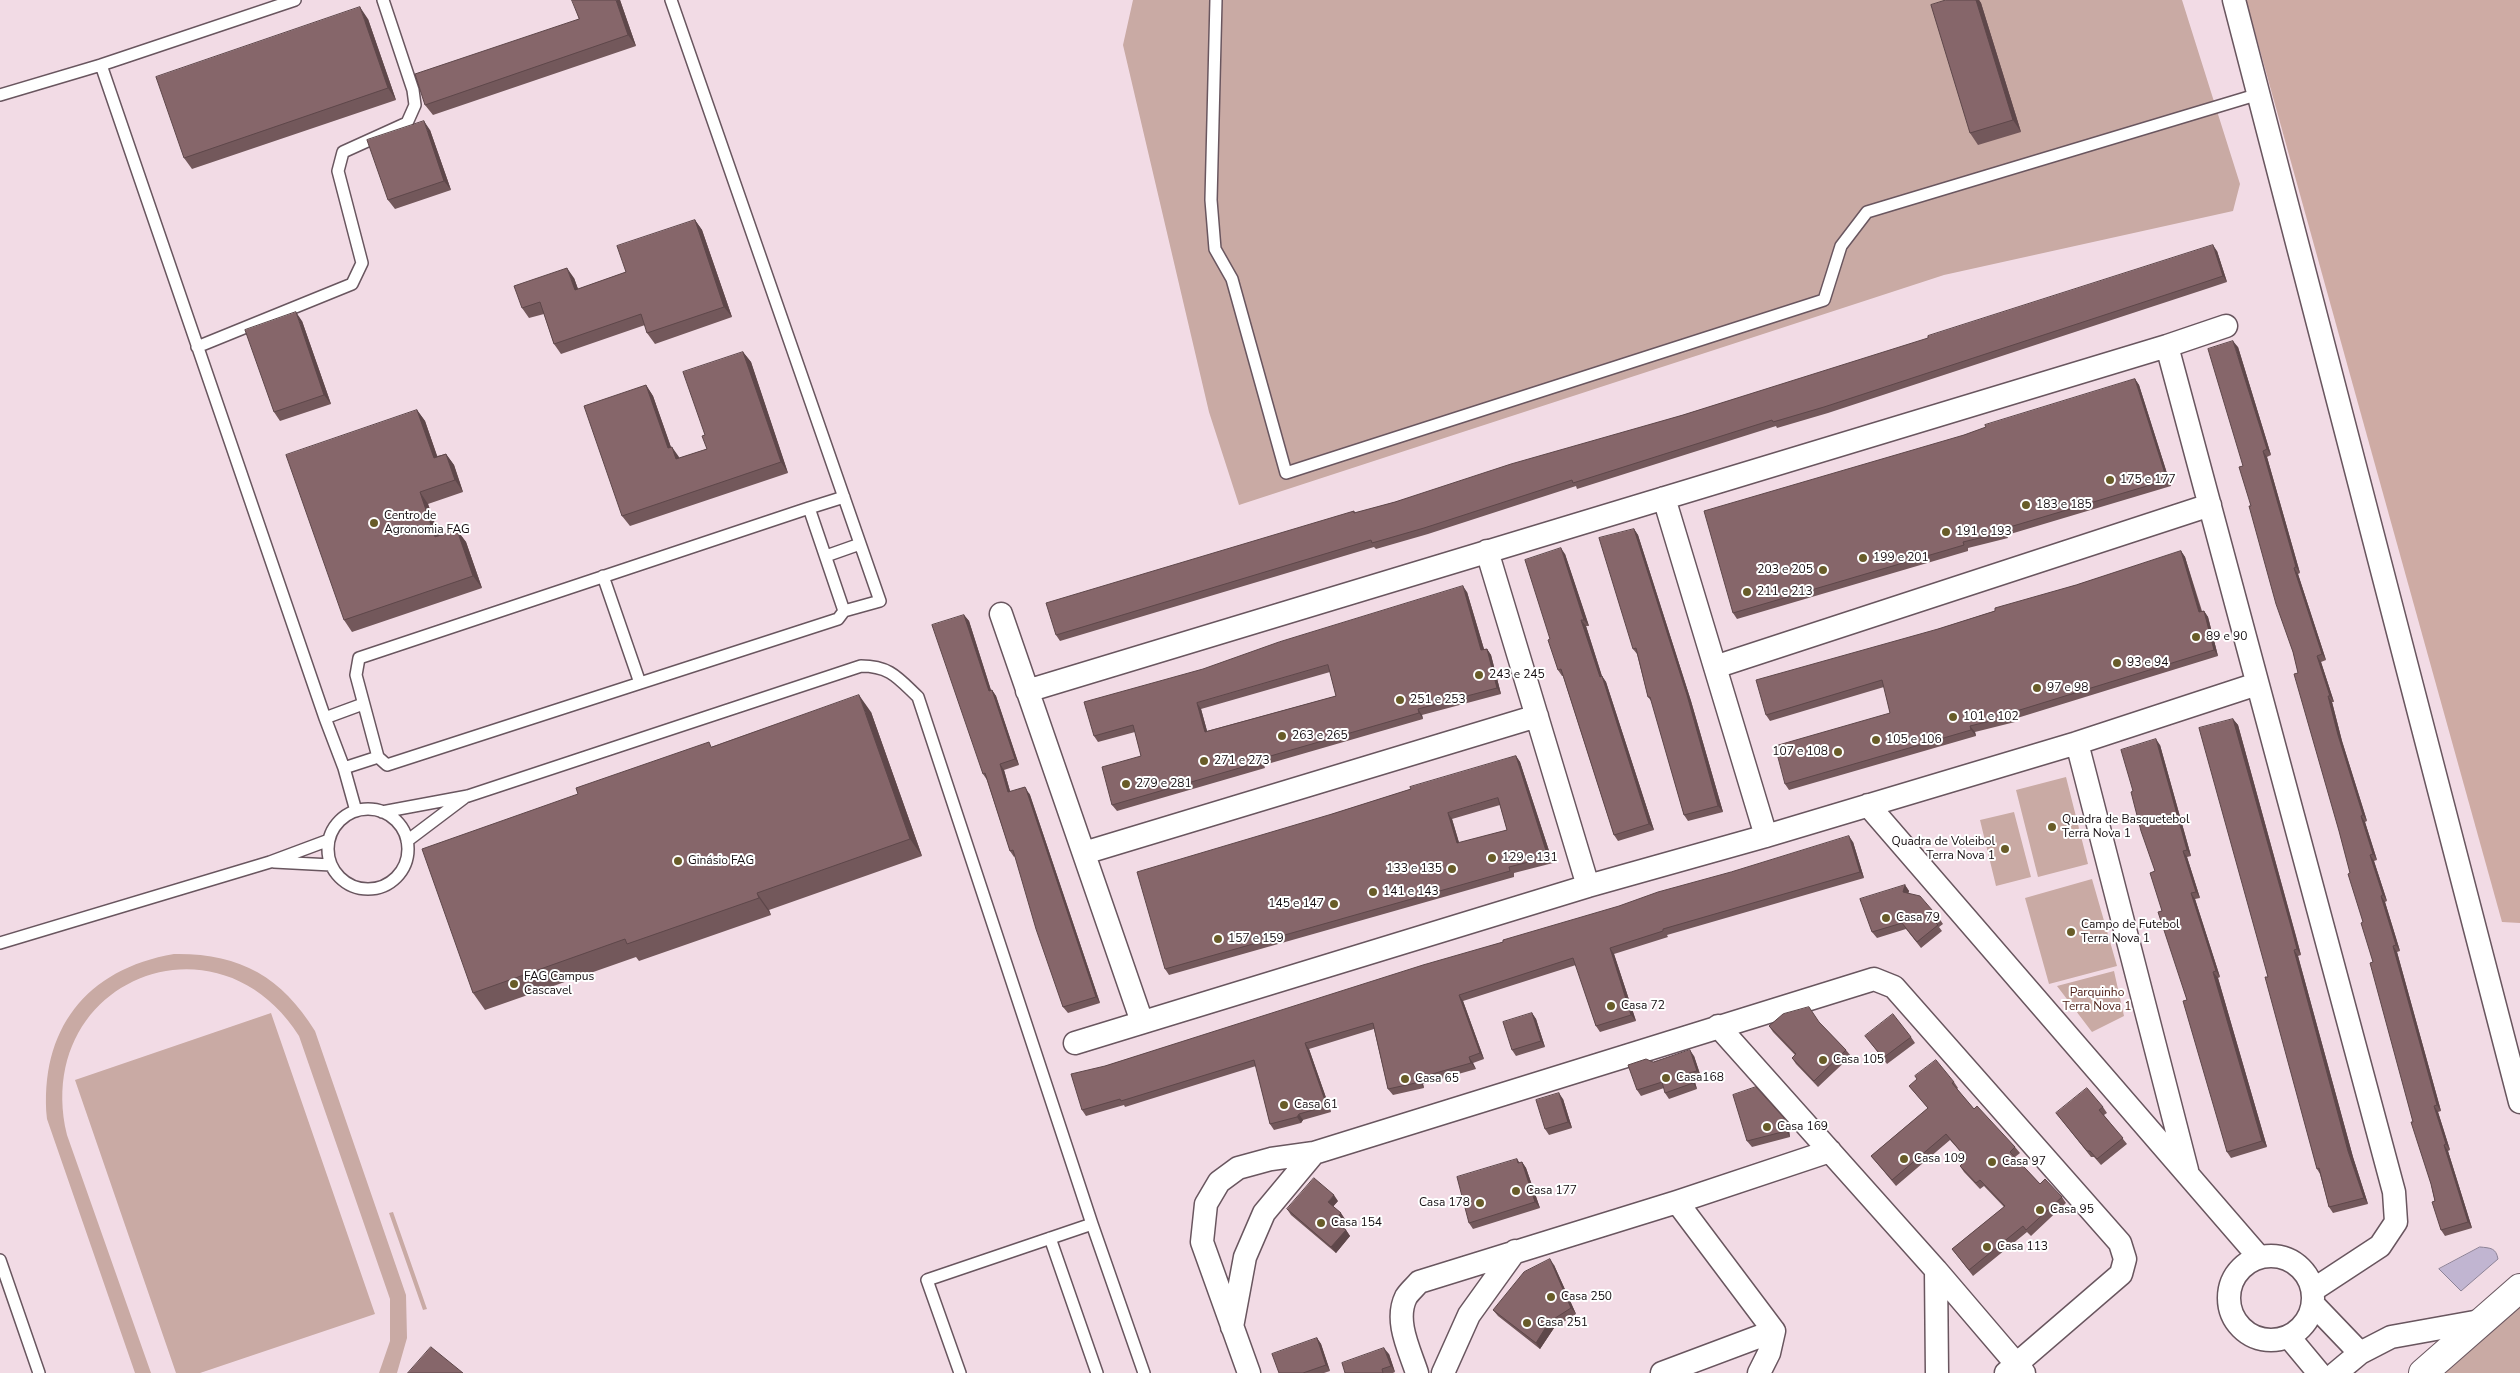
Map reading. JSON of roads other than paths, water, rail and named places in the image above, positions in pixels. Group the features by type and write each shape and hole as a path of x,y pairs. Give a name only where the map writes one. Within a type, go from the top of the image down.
{"main road":[{"path":"2424,1373 2480,1321 2520,1288"}],"street":[{"path":"2234,0 2520,1102"},
{"path":"1027,690 2167,346 2226,326"},
{"path":"2167,346 2394,1192 2396,1222 2380,1246 2313,1297"},
{"path":"1664,498 1766,836"},
{"path":"1715,667 2210,505"},
{"path":"1487,551 1588,886"},
{"path":"1001,614 1142,1022"},
{"path":"1074,1043 1588,886 1766,836 2078,742 2257,684"},
{"path":"1084,853 1537,716"},
{"path":"2078,742 2188,1175"},
{"path":"1868,805 2259,1257"},
{"path":"1249,1373 1202,1242 1206,1204 1219,1182 1238,1168 1271,1159 1314,1153 1718,1026 1874,979 1894,987 2120,1243 2125,1259 2121,1274 2015,1370 1936,1270 1718,1026"},
{"path":"2135,1113 2167,1092"},
{"path":"1417,1373 1404,1333 1401,1315 1406,1297 1419,1282 1677,1202 1830,1151"},
{"path":"1232,1327 1244,1258 1264,1213 1314,1153"},
{"path":"1677,1202 1774,1332 1769,1354 1759,1373"},
{"path":"1443,1373 1469,1315 1515,1251"},
{"path":"2273,1255 2293,1262 2308,1277 2313,1297 2309,1318 2301,1329 2289,1337 2264,1340 2252,1336 2241,1329 2231,1313 2228,1294 2231,1282 2242,1266 2259,1257 2273,1255"},
{"path":"1936,1270 1937,1373"},
{"path":"2313,1297 2360,1353"},
{"path":"2336,1373 2360,1353 2391,1337 2480,1321"},
{"path":"1662,1373 1774,1332"},
{"path":"2289,1337 2319,1373"}],"lane":[{"path":"0,95 100,65 295,0"},
{"path":"197,347 352,284 362,263 338,171 343,152 407,123 415,105 413,90 383,0"},
{"path":"671,0 880,601 844,611 838,619 387,765 378,757 362,704 356,675 359,658 844,498"},
{"path":"1216,0 1211,200 1215,249 1232,279 1286,473 1824,300 1841,246 1867,212 2259,94"},
{"path":"100,65 325,718 344,768 356,811"},
{"path":"809,508 844,611"},
{"path":"826,556 860,544"},
{"path":"603,576 640,683"},
{"path":"382,812 468,796 861,666 877,666 889,670 918,697 1092,1224 1144,1373"},
{"path":"325,718 362,704"},
{"path":"344,768 378,757"},
{"path":"407,841 468,796"},
{"path":"369,809 382,812 394,819 403,829 407,841 407,854 400,872 386,884 374,888 361,888 349,884 339,876 331,865 328,853 329,840 339,822 356,811 369,809"},
{"path":"0,943 270,862 329,840"},
{"path":"270,862 331,865"},
{"path":"960,1373 927,1280 1092,1224"},
{"path":"1050,1238 1097,1373"},
{"path":"0,1260 38,1373"}],"place":[{"name":"175 e 177","path":"2110,480"},
{"name":"183 e 185","path":"2026,505"},
{"name":"Centro de Agronomia FAG","path":"374,523"},
{"name":"191 e 193","path":"1946,532"},
{"name":"199 e 201","path":"1863,558"},
{"name":"203 e 205","path":"1823,570"},
{"name":"211 e 213","path":"1747,592"},
{"name":"89 e 90","path":"2196,637"},
{"name":"93 e 94","path":"2117,663"},
{"name":"243 e 245","path":"1479,675"},
{"name":"97 e 98","path":"2037,688"},
{"name":"251 e 253","path":"1400,700"},
{"name":"101 e 102","path":"1953,717"},
{"name":"263 e 265","path":"1282,736"},
{"name":"105 e 106","path":"1876,740"},
{"name":"107 e 108","path":"1838,752"},
{"name":"271 e 273","path":"1204,761"},
{"name":"279 e 281","path":"1126,784"},
{"name":"Quadra de Basquetebol Terra Nova 1","path":"2052,827"},
{"name":"Quadra de Voleibol Terra Nova 1","path":"2005,849"},
{"name":"129 e 131","path":"1492,858"},
{"name":"Ginásio FAG","path":"678,861"},
{"name":"133 e 135","path":"1452,869"},
{"name":"141 e 143","path":"1373,892"},
{"name":"145 e 147","path":"1334,904"},
{"name":"Casa 79","path":"1886,918"},
{"name":"Campo de Futebol Terra Nova 1","path":"2071,932"},
{"name":"157 e 159","path":"1218,939"},
{"name":"FAG Campus Cascavel","path":"514,984"},
{"name":"Casa 72","path":"1611,1006"},
{"name":"Casa 105","path":"1823,1060"},
{"name":"Casa168","path":"1666,1078"},
{"name":"Casa 65","path":"1405,1079"},
{"name":"Casa 61","path":"1284,1105"},
{"name":"Casa 169","path":"1767,1127"},
{"name":"Casa 109","path":"1904,1159"},
{"name":"Casa 97","path":"1992,1162"},
{"name":"Casa 177","path":"1516,1191"},
{"name":"Casa 178","path":"1480,1203"},
{"name":"Casa 95","path":"2040,1210"},
{"name":"Casa 154","path":"1321,1223"},
{"name":"Casa 113","path":"1987,1247"},
{"name":"Casa 250","path":"1551,1297"},
{"name":"Casa 251","path":"1527,1323"}],"park label":[{"name":"Parquinho Terra Nova 1","path":"2097,1000"}]}
